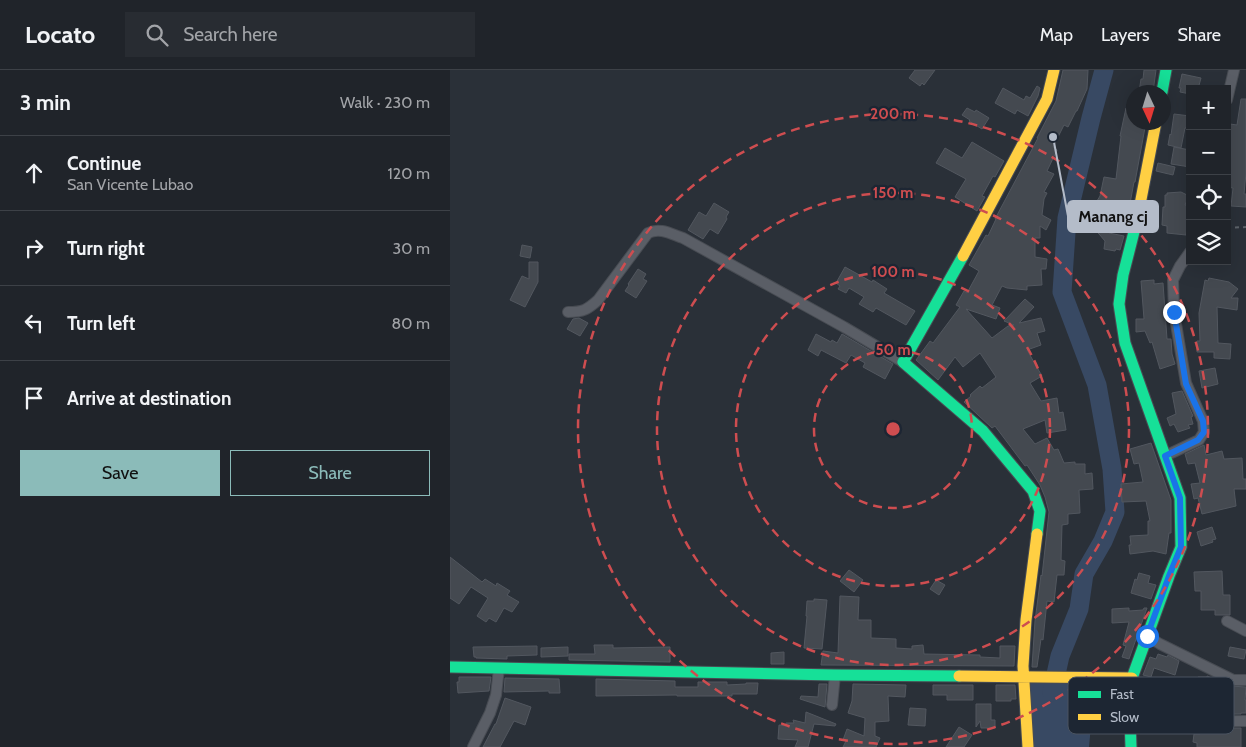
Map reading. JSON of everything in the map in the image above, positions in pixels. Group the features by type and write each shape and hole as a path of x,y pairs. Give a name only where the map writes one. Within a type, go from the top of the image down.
{"street":[{"path":"903,362 978,230 1048,99 1054,70"},
{"path":"1163,85 1166,70"},
{"path":"1230,85 1234,70"},
{"path":"1132,677 1181,547 1180,498 1125,343 1119,304 1123,274 1135,230 1154,130"},
{"path":"568,312 588,310 598,300 648,233 654,230 661,230 683,238 844,326 903,362 983,430 1033,491 1040,510 1026,620 1024,676 1028,747"},
{"path":"1165,456 1198,440 1204,432 1203,421 1186,384 1174,312 1173,280 1186,258"},
{"path":"1227,621 1246,631"},
{"path":"1147,636 1227,677"},
{"path":"450,667 835,675 1097,677"},
{"path":"473,747 490,713 496,694 499,668"},
{"path":"832,705 835,675"},
{"path":"1131,734 1131,747"}],"path":[{"path":"1231,228 1246,227"}],"water":[{"path":"1068,681 1068,734 1090,734 1089,747 1032,747 1027,682"}],"building":[{"path":"915,70 935,70 924,85 922,83 920,86 909,78"},
{"path":"1063,70 1088,70 1087,89 1068,127 1064,125 1053,147 1057,150 1047,171 1054,174 1044,192 1047,193 1044,199 1042,215 1051,220 1046,230 1040,226 1040,238 1035,238 1035,257 1047,259 1046,269 1041,269 1042,285 1027,286 1027,290 1002,286 992,305 1000,308 996,319 966,309 992,338 1008,326 1014,325 1004,321 1025,299 1034,307 1019,323 1041,318 1045,331 1037,333 1041,345 1027,350 1042,376 1030,383 1041,401 1057,398 1059,413 1063,412 1066,430 1047,433 1045,420 1023,429 1035,444 1047,438 1054,450 1058,449 1064,463 1075,462 1075,464 1085,464 1085,474 1092,473 1093,489 1079,490 1080,513 1068,514 1068,524 1062,525 1061,560 1065,561 1064,575 1057,575 1054,602 1047,601 1043,640 1041,639 1037,667 1032,667 1035,621 1049,512 1045,497 1040,485 1027,465 1025,466 995,426 992,428 964,402 980,386 982,388 996,377 980,353 963,367 955,357 938,380 916,360 930,341 933,343 960,307 956,305 964,291 967,293 979,271 969,265 986,235 988,236 1056,101"},
{"path":"1144,70 1156,70 1154,85 1140,85 1141,79 1143,79"},
{"path":"1182,74 1201,78 1199,85 1186,85 1186,93 1180,92 1181,88 1179,88"},
{"path":"1037,86 1040,88 1038,96 1028,116 1017,110 1015,114 995,103 1003,88 1024,100 1026,96 1030,98"},
{"path":"1241,99 1246,99 1246,173 1244,194 1246,194 1246,207 1231,206 1233,188 1231,188 1231,124 1237,125"},
{"path":"967,108 975,112 976,110 989,118 982,129 962,115"},
{"path":"1126,108 1126,130 1145,130 1129,209 1119,207 1119,204 1097,201 1104,177 1116,179 1120,136"},
{"path":"1174,114 1186,116 1186,128 1181,148 1168,145"},
{"path":"972,142 1004,161 982,196 985,197 977,211 955,197 966,179 936,163 945,148 962,158"},
{"path":"1174,147 1186,149 1186,166 1171,164"},
{"path":"1158,163 1175,167 1173,175 1156,171"},
{"path":"1181,192 1186,194 1186,235 1167,233 1167,226 1162,225 1163,207 1165,207 1165,195 1167,193"},
{"path":"714,203 729,212 726,217 727,219 718,234 710,229 703,239 688,230 699,212 706,216"},
{"path":"1099,222 1109,233 1124,236 1120,250 1104,249 1105,241 1093,227"},
{"path":"522,245 532,247 530,258 520,256"},
{"path":"529,262 538,262 538,282 525,307 510,300 522,276 529,279"},
{"path":"845,267 872,282 873,280 887,289 884,293 915,311 906,325 876,308 873,312 859,304 864,297 849,288 846,293 838,289 840,286 836,283"},
{"path":"638,269 646,274 643,279 647,281 636,298 625,291"},
{"path":"1209,278 1229,282 1238,289 1231,298 1238,298 1237,310 1217,307 1218,343 1231,344 1230,359 1214,358 1214,352 1197,352 1197,341 1200,341 1199,313 1205,280 1208,281"},
{"path":"1154,280 1154,284 1163,283 1167,339 1171,339 1175,364 1160,369 1152,342 1150,343 1145,331 1136,332 1136,319 1144,319 1141,281"},
{"path":"579,318 588,323 580,336 567,329 573,319"},
{"path":"816,334 837,343 842,334 893,364 885,379 863,367 865,363 851,355 846,363 821,350 818,356 808,350"},
{"path":"1215,368 1218,384 1202,388 1199,371"},
{"path":"1182,391 1193,416 1191,417 1193,424 1188,425 1190,428 1178,432 1174,424 1170,426 1167,418 1176,414 1172,393"},
{"path":"1151,443 1171,500 1171,533 1169,533 1166,554 1153,551 1130,554 1130,536 1148,535 1148,521 1150,521 1146,501 1122,502 1121,484 1143,482 1139,463 1134,464 1130,449"},
{"path":"1204,445 1206,455 1222,451 1224,459 1242,458 1243,479 1246,479 1246,489 1234,489 1236,506 1202,514 1198,498 1194,499 1191,484 1200,483 1195,463 1188,464 1185,454"},
{"path":"1212,527 1216,539 1201,546 1197,532"},
{"path":"450,557 482,582 485,579 496,586 497,583 510,591 507,595 519,602 512,612 504,608 496,622 489,618 486,622 477,616 488,598 471,587 459,604 450,598"},
{"path":"849,570 863,580 854,592 840,581"},
{"path":"1222,571 1223,595 1230,595 1230,615 1215,615 1215,610 1201,610 1201,591 1195,591 1194,572"},
{"path":"1139,573 1150,576 1148,583 1156,585 1151,599 1131,593"},
{"path":"936,580 945,585 939,595 930,589"},
{"path":"840,596 859,597 858,620 871,620 871,638 896,639 896,648 912,649 912,646 923,645 924,654 980,655 980,657 1000,658 1000,646 1015,646 1014,666 821,665 823,651 838,653"},
{"path":"814,599 827,600 822,649 804,648 807,601 814,601"},
{"path":"1129,608 1129,611 1147,608 1129,659 1122,657 1126,646 1123,645 1129,622 1112,623 1112,609"},
{"path":"594,645 613,645 613,648 670,647 670,662 569,660 569,654 595,654"},
{"path":"537,646 537,655 507,656 507,659 476,658 474,657 473,647"},
{"path":"568,647 568,656 541,657 541,648"},
{"path":"1230,647 1246,650 1244,659 1228,656"},
{"path":"784,652 784,664 771,664 771,653"},
{"path":"1158,654 1167,657 1168,655 1179,661 1175,675 1154,668 1151,677 1143,675 1150,657 1156,659"},
{"path":"459,677 491,677 489,691 458,693 457,682 459,682"},
{"path":"505,678 559,679 560,693 549,693 549,691 504,692"},
{"path":"596,679 675,681 675,687 698,687 698,682 727,682 727,685 758,683 757,694 732,694 732,696 596,696"},
{"path":"819,684 827,684 825,707 800,699 801,696 818,697"},
{"path":"853,684 906,685 905,697 888,696 889,721 875,722 875,736 880,738 876,747 843,747 846,741 843,740 847,729 864,736 865,718 848,713 852,701"},
{"path":"933,685 973,685 973,700 947,700 947,695 933,695"},
{"path":"996,685 1015,685 1016,699 996,701"},
{"path":"1234,686 1246,687 1246,713 1234,714"},
{"path":"505,698 531,707 525,725 514,721 500,747 483,747 496,724"},
{"path":"976,704 991,704 991,720 995,720 995,728 981,728 980,721 976,727"},
{"path":"910,708 926,709 925,726 908,725"},
{"path":"806,712 836,724 835,726 814,724 808,747 795,747 798,740 778,739 779,725 786,726 786,723 794,723 793,720 805,723"},
{"path":"959,727 972,735 964,747 946,747"},
{"path":"1234,728 1241,728 1241,747 1197,747 1197,743 1193,742 1194,734 1234,734"}],"waterway":[{"path":"1052,692 1060,656 1079,609 1084,574 1103,541 1115,512 1112,469 1097,385 1062,292 1067,218 1104,70"}],"traffic: fast":[{"path":"1163,85 1166,70"},
{"path":"1132,677 1181,547 1180,498 1125,343 1119,304 1123,275 1137,220"},
{"path":"963,256 903,362 983,431 1033,491 1040,511 1037,534"},
{"path":"450,667 959,676"},
{"path":"1131,734 1131,747"}],"traffic: slow":[{"path":"963,256 1047,99 1054,70"},
{"path":"1137,220 1154,130"},
{"path":"1028,747 1023,666 1026,620 1037,534"},
{"path":"959,676 1068,677"}],"place":[{"name":"Manang cj","path":"1053,137"}],"route":[{"path":"1147,636 1181,547 1180,498 1165,456 1198,440 1204,432 1203,421 1186,384 1174,312"}]}
